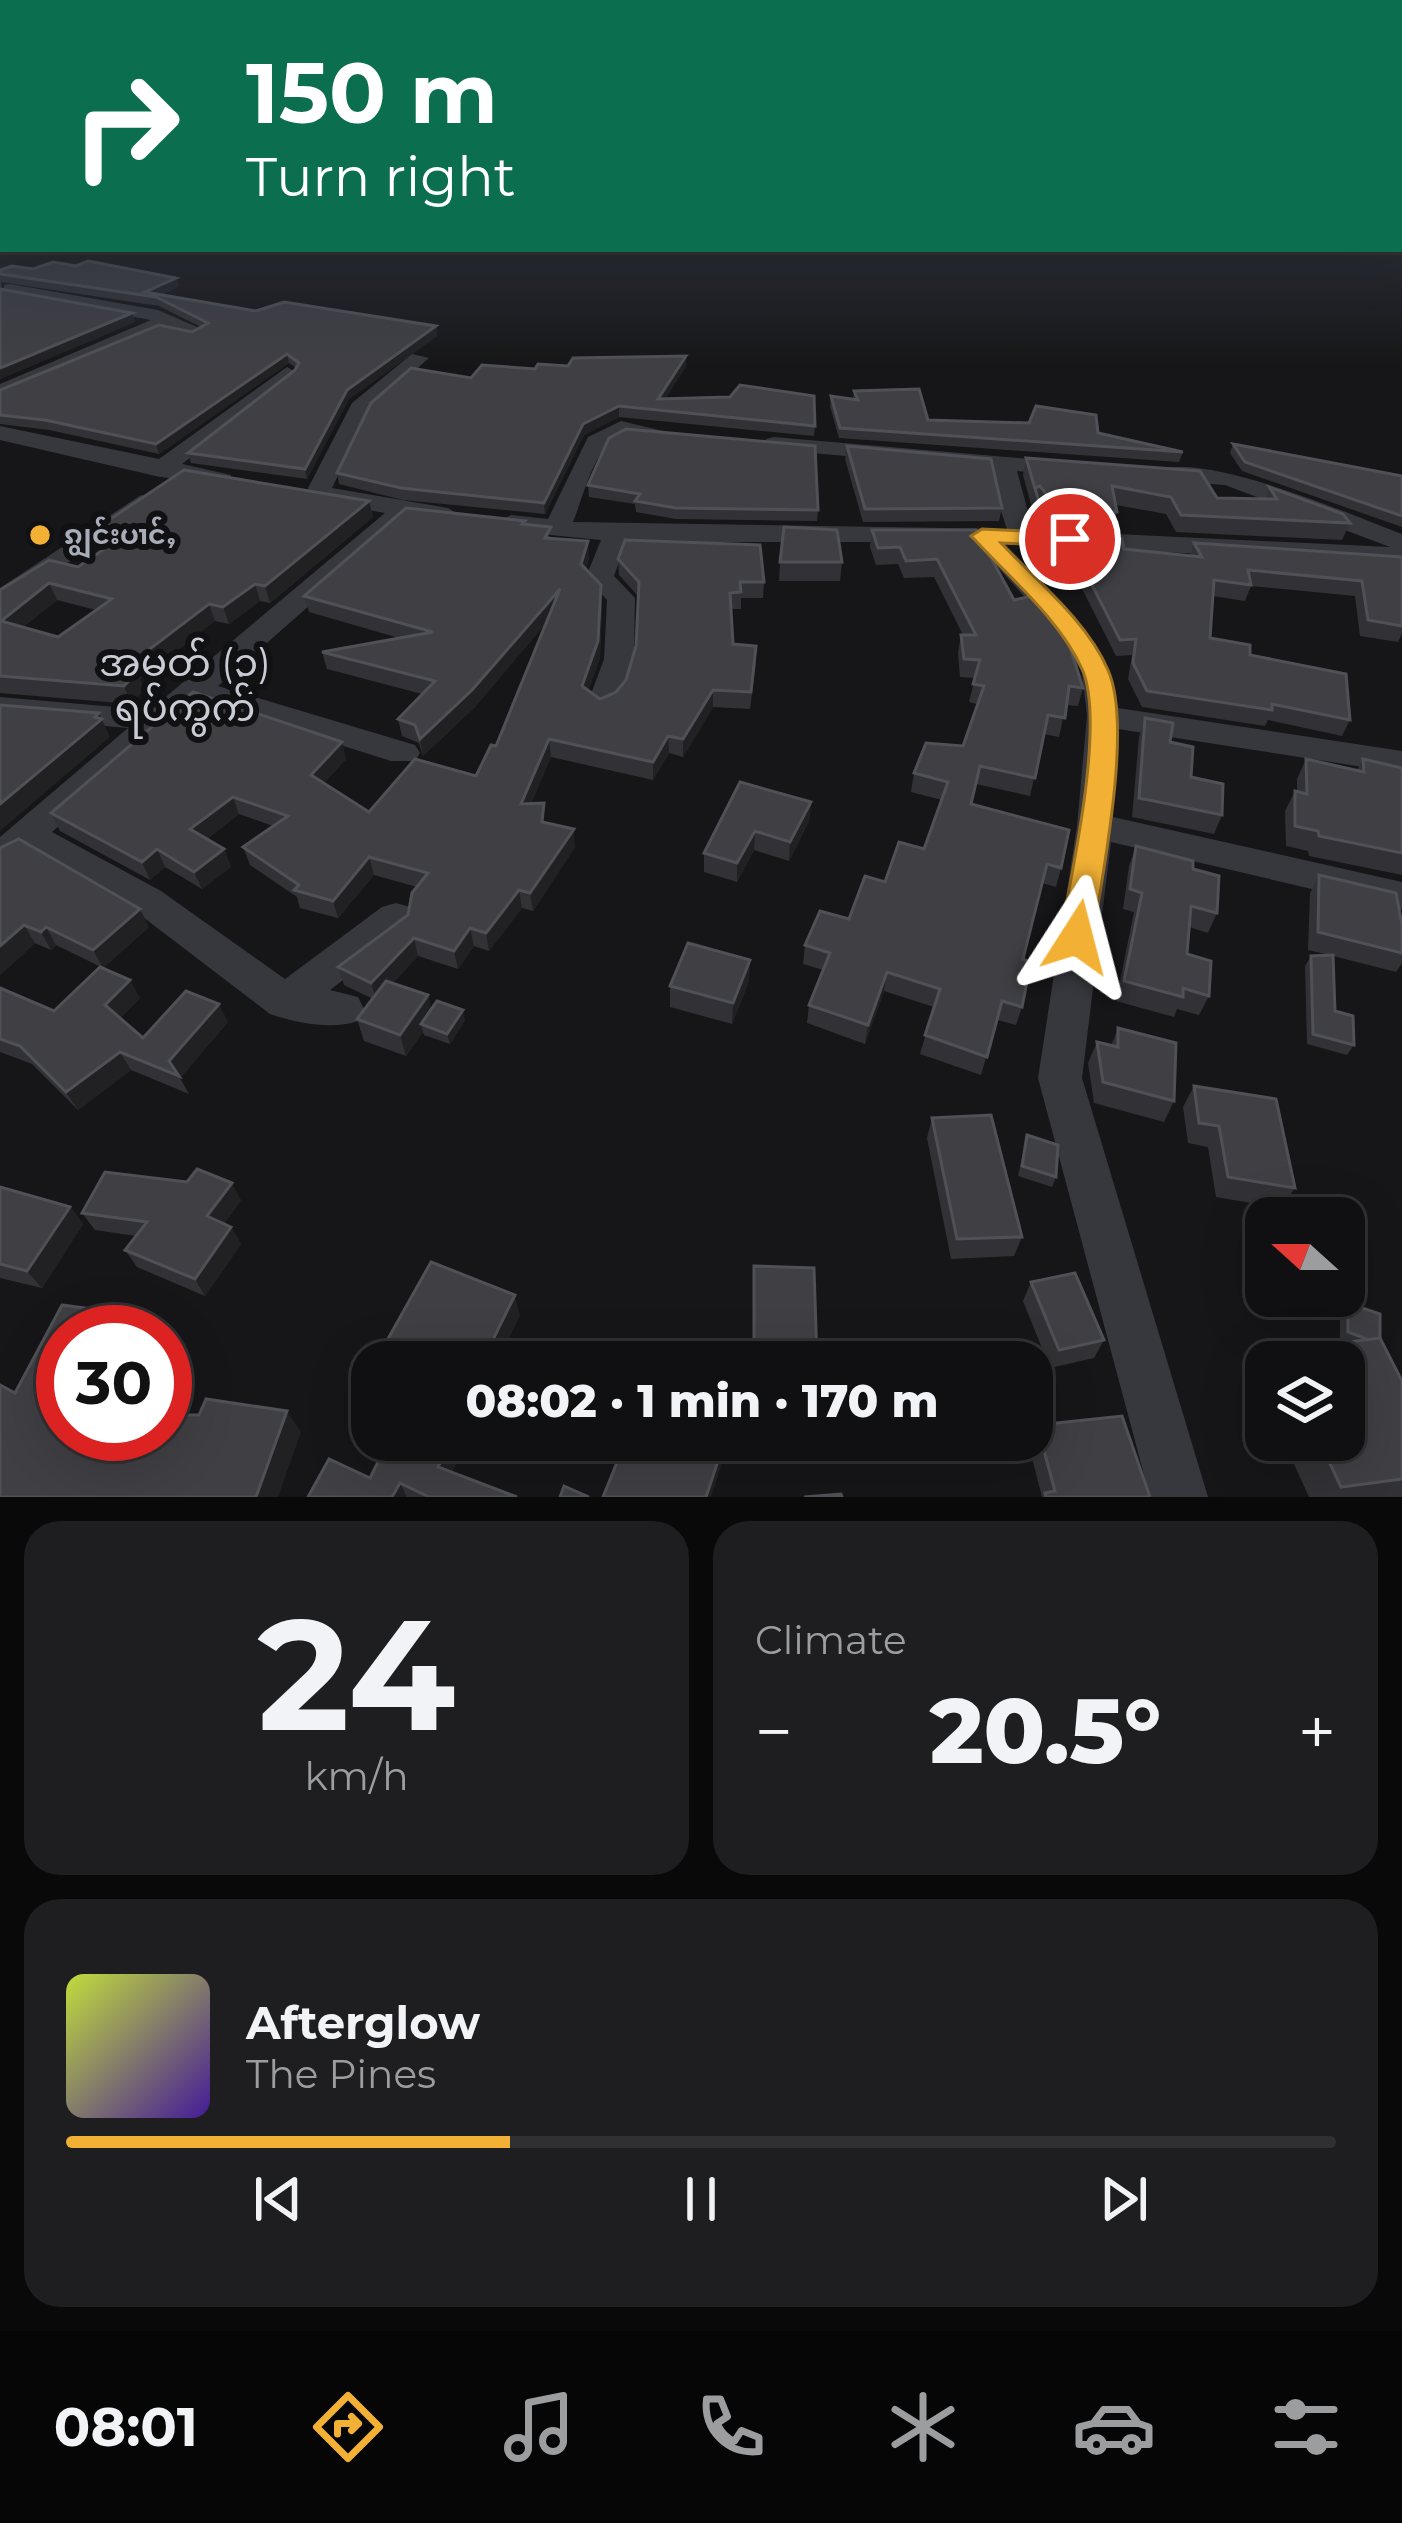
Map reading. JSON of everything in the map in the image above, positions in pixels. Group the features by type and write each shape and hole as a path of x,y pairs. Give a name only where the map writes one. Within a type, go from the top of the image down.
{"street":[{"path":"0,392 164,320 10,289"},
{"path":"159,324 196,331"},
{"path":"418,358 360,408 306,492 402,511 616,533 1002,536 1402,556"},
{"path":"0,601 171,472 287,374"},
{"path":"557,528 596,442 621,428 700,439"},
{"path":"0,433 171,472 250,484"},
{"path":"746,443 948,454 1005,464 1102,471"},
{"path":"1005,464 1002,536 1097,672 1103,716 1095,826 1060,1078 1179,1497"},
{"path":"1144,474 1228,478 1402,543"},
{"path":"343,1009 285,1002 148,901 14,846 402,511"},
{"path":"604,702 619,659 621,598 599,577 616,533"},
{"path":"197,690 403,753"},
{"path":"0,707 159,721"},
{"path":"1103,716 1402,762"},
{"path":"1095,826 1402,896"},
{"path":"285,1002 396,918"}],"building":[{"path":"88,261 176,278 145,292 256,311 284,302 436,326 347,390 305,469 188,453 295,370 299,363 287,354 156,444 0,415 0,390 159,325 192,332 208,323 156,297 0,274 12,266 33,269 53,262 76,266"},
{"path":"0,289 132,313 0,368"},
{"path":"686,356 658,399 730,397 740,385 814,396 815,426 619,406 583,424 544,503 401,488 337,473 371,403 411,368 471,378 482,365 535,369 538,364 568,366 573,358"},
{"path":"919,389 928,420 1029,423 1036,406 1096,415 1098,433 1183,452 840,428 831,396 858,400 854,391"},
{"path":"626,429 815,446 818,510 676,508 635,501 640,494 588,485 609,438"},
{"path":"1233,444 1402,476 1402,516 1245,462"},
{"path":"847,446 991,459 1002,508 865,509"},
{"path":"1026,458 1200,471 1217,498 1277,499 1269,487 1343,514 1350,523 1181,515 1171,497 1112,486 1117,512 1058,509 1040,486 1035,488 1039,502"},
{"path":"184,470 369,501 265,586 255,584 223,607 209,604 122,670 137,672 124,686 0,676 0,590 49,560 78,567 132,530 103,524","holes":["49,583 112,599 58,637 1,621"]},
{"path":"406,508 525,521 522,524 551,527 545,538 588,541 581,564 601,585 598,641 582,686 600,699 616,692 626,680 636,646 639,582 618,559 625,540 760,545 764,582 740,582 741,592 730,593 733,644 756,646 751,692 713,690 683,739 668,736 653,762 549,739 521,804 544,803 542,822 574,829 530,893 519,890 486,933 470,928 454,951 414,938 371,983 338,967 408,915 412,893 428,873 369,857 333,901 294,890 299,885 243,847 288,816 233,797 190,829 224,849 194,872 157,849 142,862 51,813 193,692 342,742 311,775 369,812 415,759 476,776 491,745 496,746 560,589 472,690 420,739 415,725 398,719 435,681 322,652 433,632 304,596"},
{"path":"784,527 837,530 842,562 780,562"},
{"path":"872,530 976,530 1014,600 1037,595 1062,622 1083,688 1069,686 1065,718 1048,715 1035,778 980,766 971,804 1069,830 1061,868 1047,864 1023,959 1031,962 1022,1007 1002,1001 987,1057 925,1035 940,989 887,972 868,1025 809,1005 830,953 805,945 820,911 849,919 865,876 885,882 899,842 924,849 948,782 914,773 926,743 963,746 984,686 973,684 980,660 964,659 961,635 976,635 937,559 906,561 900,547 878,548"},
{"path":"1067,536 1122,539 1124,549 1202,557 1194,543 1402,557 1402,626 1368,620 1362,581 1248,570 1251,585 1214,580 1210,638 1250,645 1250,655 1346,674 1350,720 1272,704 1272,710 1147,691 1133,663 1136,639 1120,640"},
{"path":"0,705 99,713 95,717 102,719 0,804"},
{"path":"1145,718 1173,723 1170,742 1193,747 1191,777 1223,784 1222,815 1139,798"},
{"path":"1306,759 1364,772 1363,759 1402,768 1402,853 1319,836 1318,831 1295,826 1295,791 1307,794"},
{"path":"740,782 811,802 790,842 755,831 737,863 704,853"},
{"path":"19,839 140,909 93,950 46,927 41,932 24,925 0,946 0,848"},
{"path":"1136,846 1193,861 1193,869 1219,876 1217,913 1191,906 1187,954 1211,961 1209,996 1183,988 1183,997 1124,981 1142,893 1130,889"},
{"path":"1319,875 1396,893 1402,953 1318,932"},
{"path":"688,943 750,960 733,1003 670,986"},
{"path":"1333,955 1335,1011 1353,1016 1354,1045 1313,1034 1311,956"},
{"path":"100,967 130,980 105,1005 143,1038 186,991 219,1004 169,1061 179,1076 120,1052 66,1092 20,1046 0,1039 0,988 54,1011"},
{"path":"386,981 428,995 400,1035 357,1019"},
{"path":"437,1001 463,1010 447,1034 421,1024"},
{"path":"1118,1028 1176,1043 1174,1101 1103,1082 1097,1042 1118,1047"},
{"path":"1194,1086 1276,1099 1295,1188 1228,1177 1219,1126 1199,1123"},
{"path":"991,1115 1022,1237 957,1239 932,1118"},
{"path":"1027,1135 1058,1145 1056,1177 1022,1166"},
{"path":"197,1169 232,1183 207,1216 231,1227 195,1279 125,1250 147,1222 82,1213 105,1172 187,1182"},
{"path":"0,1187 70,1207 27,1271 0,1264"},
{"path":"431,1262 515,1295 492,1341 387,1341"},
{"path":"754,1266 814,1268 816,1341 754,1341"},
{"path":"1075,1273 1104,1340 1059,1350 1031,1282"},
{"path":"1365,1309 1380,1314 1380,1338 1369,1340 1348,1332 1348,1317 1365,1317"},
{"path":"1380,1338 1402,1381 1402,1479 1341,1487 1329,1461 1365,1461 1365,1341 1357,1341"},
{"path":"36,1354 36,1461 192,1461 192,1415 199,1415 206,1399 287,1411 256,1497 0,1497 0,1385 15,1393"},
{"path":"1122,1416 1150,1497 1046,1497 1045,1493 1055,1491 1047,1461 1053,1461 1053,1423"},
{"path":"329,1459 370,1478 378,1461 441,1461 438,1467 517,1497 429,1497 400,1483 392,1497 308,1497"},
{"path":"618,1461 718,1461 706,1497 603,1497"},
{"path":"564,1486 589,1497 560,1497"}],"place":[{"name":"ၵျွင်းပၢင်ႇ","path":"40,535"}],"district":[{"name":"အမှတ် (၃) ရပ်ကွက်","path":"185,684"}],"route":[{"path":"1070,539 982,536 1073,633 1097,672 1103,716 1095,826 1077,937"}]}
